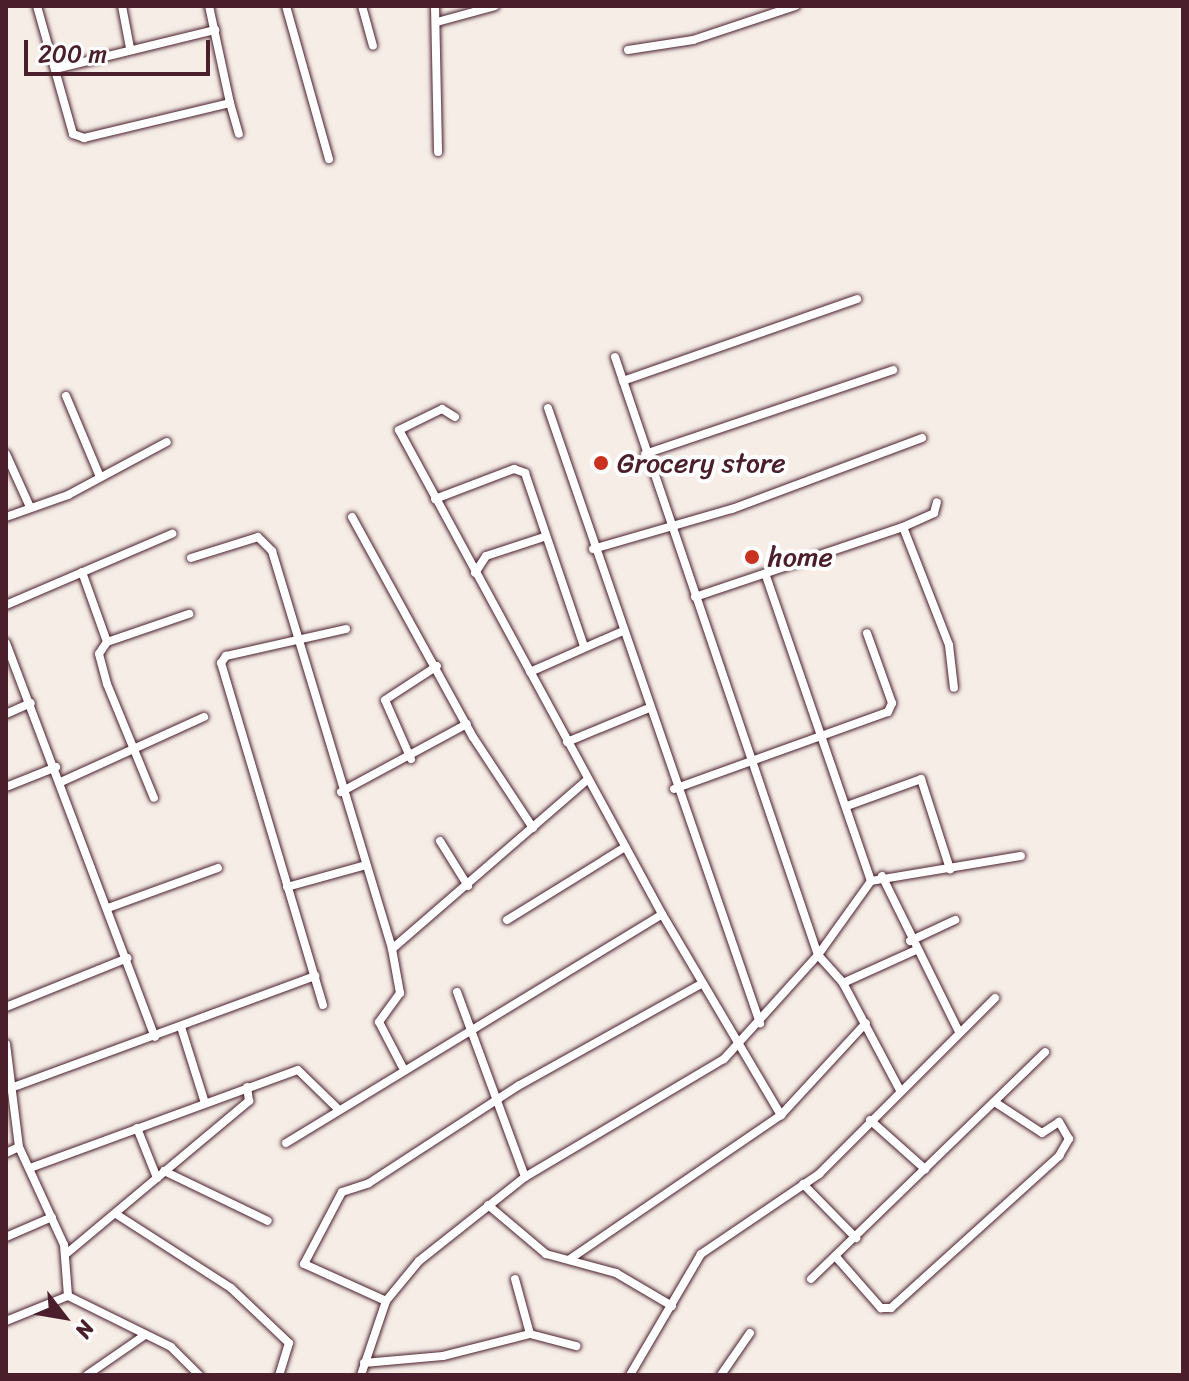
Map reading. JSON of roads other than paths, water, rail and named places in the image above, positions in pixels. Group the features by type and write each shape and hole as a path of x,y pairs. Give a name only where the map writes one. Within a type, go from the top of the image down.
{"street":[{"path":"37,6 73,134 84,138 230,103"},
{"path":"122,6 130,48"},
{"path":"209,6 239,134"},
{"path":"286,6 329,159"},
{"path":"362,6 373,46"},
{"path":"435,6 438,152"},
{"path":"437,22 495,6"},
{"path":"628,50 693,40 795,6"},
{"path":"55,69 130,48 215,30"},
{"path":"623,381 857,299"},
{"path":"615,357 669,527 818,955 843,983 901,1092"},
{"path":"645,454 893,370"},
{"path":"66,396 100,477"},
{"path":"548,408 674,789 760,1023"},
{"path":"455,417 442,409 399,430 701,984 740,1043 781,1115"},
{"path":"593,549 669,527 922,438"},
{"path":"6,517 100,477 167,442"},
{"path":"6,454 30,507"},
{"path":"435,499 517,469 584,646"},
{"path":"695,597 766,576 903,527 934,513 937,502"},
{"path":"352,517 467,724 533,828"},
{"path":"903,527 949,645 954,688"},
{"path":"6,605 172,534"},
{"path":"475,573 486,556 544,537"},
{"path":"191,558 261,538 272,551 295,641 362,866 392,949 400,993 379,1022 402,1066"},
{"path":"82,572 107,642"},
{"path":"766,576 871,881"},
{"path":"154,798 99,654 107,642 189,614"},
{"path":"323,1005 221,663 346,629"},
{"path":"530,672 623,631"},
{"path":"674,789 748,758 891,709 867,633"},
{"path":"6,643 63,781 155,1037"},
{"path":"411,759 385,700 437,666"},
{"path":"6,714 31,703"},
{"path":"567,742 649,708"},
{"path":"63,781 204,717"},
{"path":"341,792 411,759 467,724"},
{"path":"6,787 56,767"},
{"path":"392,949 588,779"},
{"path":"847,806 921,779 950,869"},
{"path":"440,841 468,886"},
{"path":"507,920 625,847"},
{"path":"361,1375 386,1301 419,1261 525,1177 709,1070 760,1023 818,955 871,881 882,876 950,869 1021,856"},
{"path":"287,887 362,866"},
{"path":"108,908 218,868"},
{"path":"882,876 914,951 958,1030"},
{"path":"286,1143 402,1066 662,914"},
{"path":"910,941 955,920"},
{"path":"843,983 914,951"},
{"path":"6,1007 127,958"},
{"path":"16,1086 315,976"},
{"path":"386,1301 305,1267 318,1226 346,1189 369,1183 498,1105 518,1086 701,984"},
{"path":"457,992 475,1025 498,1105 525,1177"},
{"path":"630,1375 701,1254 803,1184 901,1092 958,1030 995,998"},
{"path":"570,1259 781,1115 866,1023"},
{"path":"181,1027 205,1103"},
{"path":"6,1044 16,1086 19,1147 66,1254 68,1296"},
{"path":"811,1279 837,1258 1045,1052"},
{"path":"30,1168 298,1070 337,1108"},
{"path":"66,1254 249,1101 247,1087"},
{"path":"837,1258 881,1308 891,1308 1059,1156 1069,1139 1059,1122 1042,1133 996,1103"},
{"path":"870,1120 925,1169"},
{"path":"137,1128 161,1174 268,1221"},
{"path":"6,1153 19,1147"},
{"path":"803,1184 856,1238"},
{"path":"488,1205 546,1254 616,1273 672,1306"},
{"path":"116,1214 231,1288 289,1343 279,1375"},
{"path":"6,1237 52,1217"},
{"path":"515,1279 530,1334"},
{"path":"6,1321 68,1296 171,1347 199,1375"},
{"path":"721,1375 750,1333"},
{"path":"364,1363 443,1356 530,1334 576,1346"},
{"path":"87,1375 100,1372 145,1335"}],"place":[{"name":"Grocery store","path":"601,463"},
{"name":"home","path":"752,557"}]}
